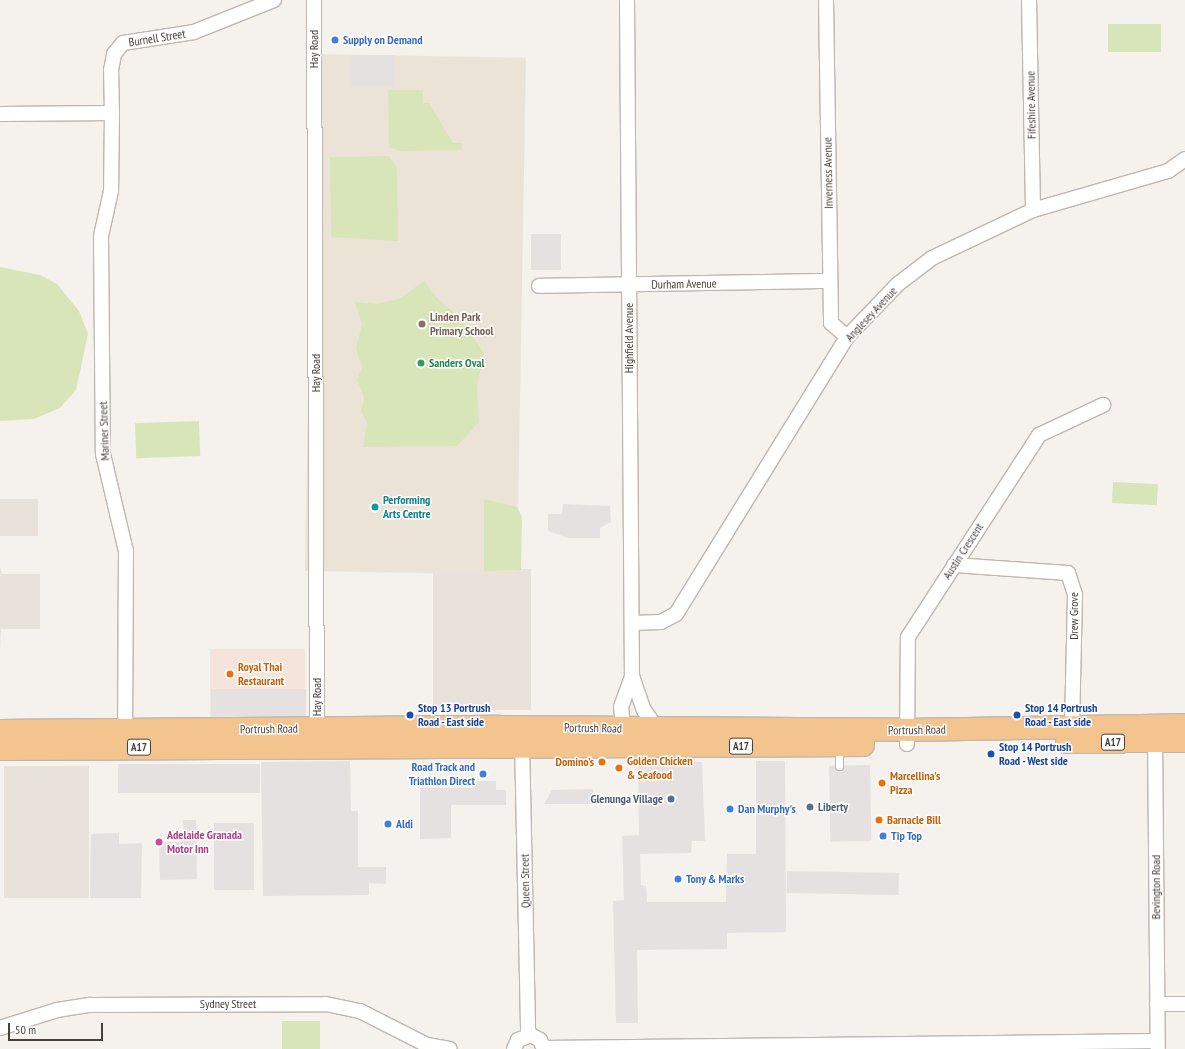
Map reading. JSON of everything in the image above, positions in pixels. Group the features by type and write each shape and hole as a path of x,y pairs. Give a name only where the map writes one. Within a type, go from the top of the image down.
{"highway":[{"name":"Portrush Road","path":"660,745 769,730 907,737 1155,733 1185,725"},
{"name":"Portrush Road","path":"0,749 125,739 522,736 627,738 685,752 839,756 907,737 1072,728 1155,733 1185,741"},
{"name":"Portrush Road","path":"0,731 125,739"}],"street":[{"name":"Burnell Street","path":"112,113 111,70 114,54 123,43 194,32 274,0"},
{"name":"Hay Road","path":"314,0 317,737"},
{"name":"Highfield Avenue","path":"627,0 632,676 644,710 660,745"},
{"name":"Inverness Avenue","path":"826,0 830,323 847,337"},
{"name":"Fifeshire Avenue","path":"1029,0 1033,210"},
{"path":"0,114 112,113"},
{"name":"Mariner Street","path":"112,113 112,191 101,236 103,454 126,551 125,739"},
{"name":"Anglesey Avenue","path":"632,623 661,622 676,614 847,337 898,284 932,258 1033,210 1168,171 1185,159"},
{"name":"Durham Avenue","path":"539,286 629,286 829,281"},
{"name":"Austin Crescent","path":"907,737 908,637 1039,435 1103,406"},
{"name":"Drew Grove","path":"954,565 1068,573 1074,595 1072,728"},
{"name":"Highfield Avenue","path":"627,738 621,707 632,676"},
{"name":"Bevington Road","path":"1155,733 1157,1045"},
{"name":"Queen Street","path":"522,736 528,1035"},
{"name":"Sydney Street","path":"0,1028 56,1010 90,1005 326,1004 360,1011 426,1047 450,1049"},
{"path":"1157,1004 1185,1004"},
{"path":"514,1049 518,1040 528,1035 540,1040 544,1049 1157,1045"}],"lane":[{"path":"769,730 828,736 839,756"}],"shaded area":[{"name":"Linden Park Primary School","path":"314,54 526,58 517,575 305,571"},
{"path":"351,55 395,55 395,87 351,87"},
{"path":"531,234 561,234 561,270 531,270"},
{"path":"0,499 38,499 38,536 0,536"},
{"path":"563,504 610,506 611,522 600,528 600,538 568,538 548,531 548,514 562,514"},
{"path":"0,567 2,574 40,574 40,629 1,629 0,651"},
{"path":"433,569 531,569 531,710 433,710"},
{"path":"210,649 305,649 305,717 210,717"},
{"path":"211,689 306,689 306,716 211,716"},
{"path":"638,757 695,757 695,762 702,762 705,841 692,841 691,853 640,854 641,885 646,886 647,902 726,902 727,854 756,854 756,761 785,761 786,932 727,933 727,949 637,950 638,1023 616,1023 613,901 624,900 622,836 639,835"},
{"path":"350,761 351,811 358,811 358,867 386,867 386,884 369,883 369,895 263,896 261,762"},
{"path":"118,764 260,764 260,793 118,793"},
{"path":"870,765 871,841 830,842 829,766"},
{"path":"4,766 89,766 89,898 4,898"},
{"path":"472,781 496,781 496,790 506,790 506,805 451,805 451,838 420,839 420,788 472,788"},
{"path":"593,789 593,804 544,804 552,790"},
{"path":"183,820 196,820 197,879 160,880 159,842 184,842"},
{"path":"214,823 254,823 254,890 214,890"},
{"path":"119,833 119,844 142,843 141,898 90,898 91,834"},
{"path":"787,871 899,873 899,895 787,893"}],"green space":[{"path":"1108,24 1161,24 1161,52 1108,52"},
{"path":"388,90 423,90 423,103 429,103 453,143 462,143 462,150 400,151 389,147"},
{"path":"389,156 397,168 398,241 331,237 330,157"},
{"path":"0,267 40,275 57,284 79,311 88,334 76,390 60,408 34,419 0,421"},
{"name":"Sanders Oval","path":"424,281 437,298 462,320 484,353 477,386 479,422 457,446 363,447 367,422 361,411 364,397 357,380 362,367 356,349 362,324 355,302 376,304 399,299"},
{"path":"199,421 200,456 136,458 135,423"},
{"path":"1113,482 1158,484 1157,505 1112,503"},
{"path":"484,499 517,507 522,517 521,570 484,571"},
{"path":"282,1021 320,1021 320,1049 282,1049"}],"place":[{"name":"Supply on Demand","path":"335,40"},
{"name":"Linden Park Primary School","path":"422,324"},
{"name":"Sanders Oval","path":"421,363"},
{"name":"Performing Arts Centre","path":"375,507"},
{"name":"Royal Thai Restaurant","path":"230,674"},
{"name":"Stop 13 Portrush Road - East side","path":"410,715"},
{"name":"Stop 14 Portrush Road - East side","path":"1017,715"},
{"name":"Stop 14 Portrush Road - West side","path":"991,754"},
{"name":"Domino's","path":"602,762"},
{"name":"Golden Chicken & Seafood","path":"619,768"},
{"name":"Road Track and Triathlon Direct","path":"483,774"},
{"name":"Marcellina's Pizza","path":"882,783"},
{"name":"Glenunga Village","path":"671,799"},
{"name":"Liberty","path":"810,807"},
{"name":"Dan Murphy's","path":"730,809"},
{"name":"Barnacle Bill","path":"879,820"},
{"name":"Aldi","path":"388,824"},
{"name":"Tip Top","path":"883,836"},
{"name":"Adelaide Granada Motor Inn","path":"159,842"},
{"name":"Tony & Marks","path":"678,879"}]}
